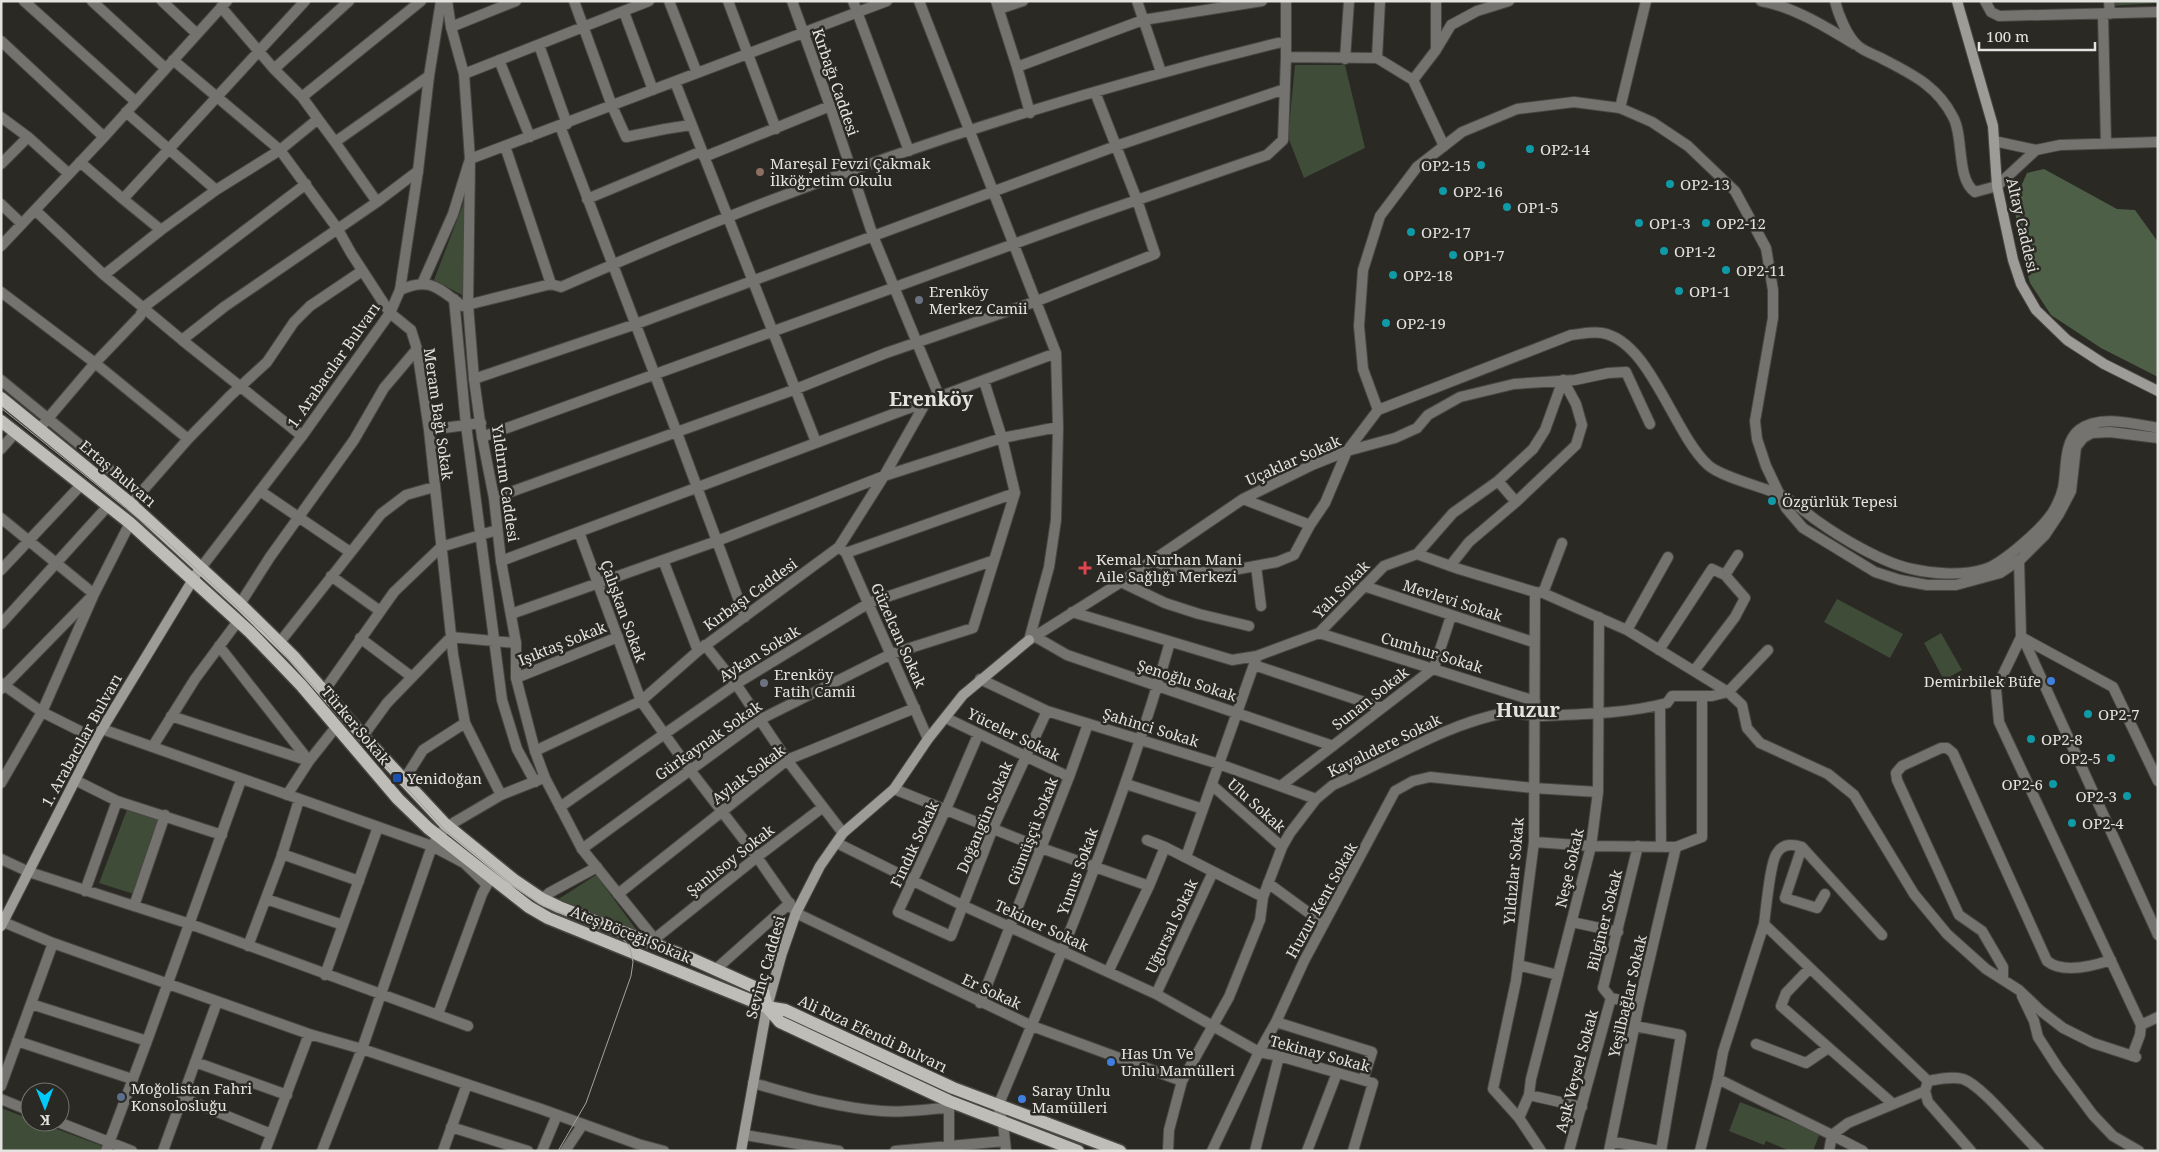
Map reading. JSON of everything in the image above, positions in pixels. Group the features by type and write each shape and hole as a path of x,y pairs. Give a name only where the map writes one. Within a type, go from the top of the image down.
{"main road":[{"name":"Altay Caddesi","path":"1957,1 1993,126 1997,186 2013,260 2021,284 2036,310 2067,340 2104,364 2158,391"},
{"name":"Ertaş Bulvarı","path":"1,398 131,504 200,577"},
{"name":"Ertaş Bulvarı","path":"1,420 200,577"},
{"name":"Türker Sokak","path":"200,577 240,604 280,642 363,736 447,825"},
{"name":"Türker Sokak","path":"200,577 238,621 300,685 435,841 489,882"},
{"name":"1. Arabacılar Bulvarı","path":"2,923 96,739 200,577"},
{"name":"Sevinç Caddesi","path":"742,1151 767,1007 782,953 796,913 820,866 843,833 894,789 928,739 963,695 1031,638"},
{"name":"Ateş Böceği Sokak","path":"447,825 514,880 542,899 656,939 715,970"},
{"name":"Ateş Böceği Sokak","path":"489,882 548,918 767,1007"},
{"name":"Yıldırım Caddesi","path":"656,939 682,969 692,975"},
{"path":"715,970 763,991 767,1007"},
{"name":"Ali Rıza Efendi Bulvarı","path":"767,1007 780,1022 948,1104 1003,1123 1056,1147 1078,1151"},
{"name":"Ali Rıza Efendi Bulvarı","path":"767,1007 785,1010 953,1088 1120,1151"}],"street":[{"path":"24,1 135,101"},
{"path":"92,1 164,68"},
{"path":"123,199 305,1"},
{"path":"274,69 349,1"},
{"path":"302,97 421,1"},
{"name":"1. Arabacılar Bulvarı","path":"200,577 260,491 390,313 400,290 418,171 429,76 442,1"},
{"name":"Yıldırım Caddesi","path":"447,1 451,27 464,74 470,160 468,305 474,380 482,437 494,498 501,561 516,643 516,678 535,751 540,780 560,807 582,849 656,939"},
{"path":"451,27 516,1"},
{"path":"574,1 612,106 626,138 665,128 691,125"},
{"path":"464,74 649,1"},
{"path":"669,1 698,73"},
{"path":"728,1 776,129"},
{"name":"Kırbağı Caddesi","path":"792,1 830,106 850,172"},
{"path":"853,1 909,151"},
{"path":"422,284 453,214 470,160 886,1"},
{"path":"919,1 1056,353 1058,427 1056,520 1049,567 1031,638"},
{"path":"1023,1 997,5 1030,113"},
{"path":"1137,1 1161,72"},
{"path":"1017,67 1144,20 1262,1"},
{"path":"482,437 1013,244 1267,155 1283,140 1286,1"},
{"path":"1345,59 1349,1"},
{"path":"1377,58 1380,1"},
{"path":"1436,1 1436,50"},
{"path":"1413,80 1436,50 1451,25 1477,6 1509,1"},
{"path":"1620,108 1646,1"},
{"path":"1761,1 1786,9 1824,26 1922,80 1945,101 1955,120 1967,183 1975,192 1997,186 2036,150"},
{"path":"1835,1 1842,22 1857,45"},
{"path":"1985,1 1991,12 1999,16 2158,12"},
{"path":"2106,144 2106,14 2109,1"},
{"path":"164,2 197,34"},
{"path":"1,246 104,137 164,68 224,4 259,52 302,97 377,202"},
{"path":"624,12 653,90"},
{"path":"1,41 104,137"},
{"path":"400,290 414,284 430,284 463,306 551,284 561,286 728,217 909,151 1161,72 1286,41"},
{"path":"539,45 588,199 745,617"},
{"path":"1286,57 1377,58 1413,80 1444,146"},
{"name":"Meram Bağı Sokak","path":"173,60 280,150 337,228 362,271 390,313 410,330 417,349 429,430 451,637 465,723 501,795"},
{"path":"499,60 530,137"},
{"path":"335,142 429,76"},
{"path":"675,82 816,442"},
{"path":"474,380 636,324 1116,146 1285,89"},
{"path":"494,498 796,390 886,353 918,344 1037,301 1155,254 1137,200 1095,92"},
{"path":"1378,410 1363,369 1359,326 1363,270 1380,216 1416,167 1462,132 1517,109 1574,102 1620,108 1652,122 1688,146 1735,191 1766,248 1773,290 1773,318 1755,421 1757,439 1766,466 1786,508 1803,528 1875,572 1900,580 1927,585 1956,585 2000,573 2019,560 2044,535 2059,514 2070,491 2076,447 2083,438 2092,433 2110,432 2158,438"},
{"path":"588,199 703,154 776,129 830,106"},
{"path":"126,112 170,148 216,190"},
{"path":"1,117 28,137 69,174"},
{"path":"104,275 161,230 216,190 280,150 318,119"},
{"path":"1,164 28,137"},
{"path":"1994,141 2036,150 2060,145 2158,142"},
{"path":"505,146 551,284"},
{"path":"80,162 161,230"},
{"path":"182,340 224,307 377,202 418,171"},
{"path":"850,172 873,236 939,396"},
{"path":"39,430 95,363 140,316 144,307 306,184"},
{"path":"1,204 22,224"},
{"path":"35,210 104,275 302,436"},
{"path":"131,504 188,439 267,362 294,322 310,306 362,271"},
{"path":"1,292 95,363 188,439"},
{"path":"323,1150 362,1048 380,992 435,841 447,825 501,795 540,780 517,749 505,714 466,425 454,299"},
{"path":"1152,561 1182,570 1223,572 1277,562 1294,555 1310,525 1325,503 1347,452 1378,410 1571,335 1602,333 1624,342 1645,366 1685,436 1709,466 1780,495 1827,528 1867,552 1911,569 1952,574 1985,569 2014,551 2050,516 2062,490 2065,462 2071,442 2078,431 2092,423 2120,422 2158,428"},
{"path":"240,604 298,517 354,440 384,388 417,349"},
{"path":"501,561 1056,353"},
{"name":"Uçaklar Sokak","path":"1031,638 1121,582 1243,500 1312,465 1347,452 1395,438 1417,428 1428,415 1460,396 1514,384 1626,372 1650,424"},
{"path":"1,380 140,494"},
{"path":"1563,380 1555,408 1534,449 1498,481 1452,513 1417,554 1539,593 1599,617 1627,630 1728,692 1742,705 1747,728 1760,743 1828,774 1854,795 1914,894 1948,934 1986,969 2019,990 2041,1011 2063,1028 2093,1043 2134,1056 2141,1025 1999,722 1996,689 2022,637"},
{"path":"1450,566 1469,542 1516,502 1576,445 1582,425 1576,404 1563,380"},
{"path":"984,381 1002,438 1015,493 992,561"},
{"name":"Kırbaşı Caddesi","path":"535,751 642,701 702,648 842,550 926,402"},
{"path":"429,430 481,424"},
{"path":"511,614 717,541 884,476 1002,438 1058,427"},
{"path":"1,449 16,432"},
{"path":"1498,481 1516,502"},
{"path":"1,570 81,484"},
{"path":"280,642 381,514 406,495 434,487"},
{"path":"260,491 350,552"},
{"path":"842,550 1015,493"},
{"path":"1243,500 1310,525"},
{"path":"1,624 108,506"},
{"path":"1,518 94,594"},
{"path":"1,783 42,712 94,594 130,523"},
{"path":"324,691 394,592 441,547 497,530"},
{"name":"Çalışkan Sokak","path":"579,532 642,701 690,770 757,856 796,913"},
{"name":"Yıldızlar Sokak","path":"1519,1118 1493,1089 1518,965 1534,842 1535,701 1533,642 1539,593 1562,543"},
{"name":"Güzelcan Sokak","path":"842,550 869,604 928,739"},
{"name":"Yalı Sokak","path":"1072,612 1232,660 1256,661 1319,633 1384,566 1417,554"},
{"path":"1725,575 1738,554"},
{"path":"1627,630 1668,557"},
{"path":"663,560 702,648 736,684 787,760 843,833"},
{"path":"2019,560 2022,637 2158,935"},
{"name":"Aykan Sokak","path":"560,807 664,732 736,684 869,604 992,561"},
{"name":"Gürkaynak Sokak","path":"582,849 759,720 890,654 973,628 992,561"},
{"path":"1256,566 1261,606"},
{"path":"1659,650 1712,570 1725,575 1745,598 1735,617 1694,671"},
{"path":"331,576 380,611"},
{"path":"1121,582 1165,603 1199,614 1249,626"},
{"name":"Mevlevi Sokak","path":"1364,586 1533,642"},
{"path":"94,594 2,686 42,712 96,739"},
{"path":"1434,668 1451,616"},
{"name":"Neşe Sokak","path":"1519,1118 1529,1094 1591,846 1598,792 1599,617"},
{"path":"153,746 170,716 238,621"},
{"name":"Cumhur Sokak","path":"1319,633 1535,701"},
{"path":"363,736 387,703 451,637 516,643"},
{"name":"Işıktaş Sokak","path":"516,678 618,637"},
{"path":"2022,637 2113,687 2158,781"},
{"path":"360,638 412,677"},
{"name":"Şenoğlu Sokak","path":"1031,638 1067,655 1334,746"},
{"name":"Yunus Sokak","path":"998,1106 1063,952 1126,784 1170,642"},
{"path":"219,646 309,761"},
{"path":"1728,692 1768,650"},
{"path":"1186,858 1256,661 1382,708"},
{"name":"Sunan Sokak","path":"1282,785 1434,668"},
{"name":"Şahinci Sokak","path":"980,679 1047,711 1219,764 1282,785 1316,799"},
{"name":"Kayalıdere Sokak","path":"1168,1151 1169,1130 1182,1081 1214,1027 1229,997 1260,920 1263,897 1282,847 1290,833 1316,799 1332,785 1461,725 1507,713 1534,716 1597,714 1646,709 1667,703 1672,696 1702,696 1728,692"},
{"path":"1534,842 1591,846 1661,846 1676,848 1702,837 1702,696"},
{"path":"1660,705 1661,846"},
{"name":"Aylak Sokak","path":"618,894 787,760 915,708"},
{"name":"Doğangün Sokak","path":"951,936 964,906 992,828 1047,711"},
{"path":"170,716 309,761"},
{"name":"Yüceler Sokak","path":"946,718 1069,777"},
{"path":"404,780 423,750 465,723"},
{"name":"Gümüşçü Sokak","path":"980,1003 1088,724"},
{"path":"287,795 309,761 336,727"},
{"path":"102,729 153,746 241,780 378,827 435,841"},
{"name":"Fındık Sokak","path":"951,936 898,912 978,735"},
{"path":"2003,980 2002,967 1982,931 1959,915 1897,780 1898,770 1902,766 1938,749 1947,748 1953,754 2047,961 2061,967 2090,966 2111,960"},
{"name":"Huzur Kent Sokak","path":"1212,1151 1304,961 1395,791 1413,781 1430,777 1534,788 1598,792"},
{"path":"75,780 117,801 222,834"},
{"path":"107,1147 241,780"},
{"path":"1126,784 1203,809"},
{"name":"Ulu Sokak","path":"1212,785 1282,847"},
{"path":"894,789 1041,848 1149,886"},
{"path":"248,946 282,854 299,800"},
{"path":"85,891 117,801"},
{"name":"Şanlısoy Sokak","path":"656,939 757,856 823,807"},
{"path":"134,906 165,815"},
{"path":"325,975 378,827"},
{"path":"1147,840 1165,847 1263,897"},
{"name":"Tekiner Sokak","path":"837,843 964,906 1063,952 1108,970 1156,994 1259,1052"},
{"path":"1700,1151 1723,1052 1764,924 1776,853 1792,844 1802,847 1882,935"},
{"name":"Bilginer Sokak","path":"1611,998 1603,988 1638,846"},
{"path":"1108,970 1149,886 1165,847"},
{"path":"1802,847 1785,898 1818,908 1824,894"},
{"name":"Yeşilbağlar Sokak","path":"1610,1146 1639,1004 1676,848"},
{"path":"282,854 359,881"},
{"path":"1,859 29,872 190,924 325,975 380,992 468,1026"},
{"path":"542,899 549,893 596,867"},
{"name":"Uğursal Sokak","path":"1156,994 1213,872"},
{"path":"438,1014 482,894 489,882"},
{"path":"1268,884 1324,924"},
{"path":"266,899 343,925"},
{"path":"715,970 790,903"},
{"name":"Er Sokak","path":"796,913 980,1003 1032,1026 1182,1081"},
{"path":"1572,922 1618,932"},
{"path":"2,923 308,1034 362,1048 638,1144 664,1151"},
{"path":"1764,924 1926,1086 1928,1102 1971,1151"},
{"path":"1,1086 53,943"},
{"path":"1518,965 1558,975"},
{"path":"1810,968 1786,993 1781,1006 1893,1104"},
{"path":"2019,990 2034,1021 2038,1037 2058,1068 2093,1115 2113,1136 2139,1151"},
{"path":"1611,998 1639,1004"},
{"name":"Aşık Veysel Sokak","path":"1570,1151 1611,998"},
{"path":"163,1151 217,1002"},
{"path":"31,1004 147,1041"},
{"path":"2141,1025 2158,1017"},
{"path":"1276,1022 1372,1052 1368,1082 1353,1151"},
{"path":"1610,1146 1660,1151 1680,1034 1635,1026"},
{"path":"265,1151 308,1034"},
{"path":"17,1041 132,1079"},
{"path":"1756,1044 1806,1063 1828,1048"},
{"name":"Tekinay Sokak","path":"1259,1052 1368,1082"},
{"path":"1255,1151 1279,1056"},
{"path":"195,1062 287,1095"},
{"path":"1307,1151 1337,1073"},
{"path":"1829,1151 1832,1134 1848,1123 1893,1104 1946,1077 1961,1079 1975,1085 2039,1151"},
{"path":"1718,1079 1863,1151"},
{"path":"753,1083 849,1108 884,1111 948,1104 949,1148"},
{"path":"443,1151 467,1084"},
{"path":"1529,1094 1582,1107"},
{"path":"183,1098 271,1134"},
{"path":"1,1100 20,1107"},
{"path":"895,1151 1005,1146 1003,1123 998,1106"},
{"path":"542,1151 547,1134 557,1115"},
{"path":"1519,1118 1541,1151"},
{"path":"565,1151 584,1124"},
{"path":"451,1127 528,1151"},
{"path":"70,1128 107,1147 132,1151"},
{"path":"745,1135 839,1151"}],"green space":[{"path":"2109,1 2158,1 2158,3 2109,6"},
{"path":"1295,65 1345,65 1365,148 1304,178 1288,137"},
{"path":"2044,169 2117,209 2135,210 2158,242 2158,377 2101,348 2051,315 2030,283 2017,236 2015,200 2027,173"},
{"path":"464,202 464,296 434,280"},
{"path":"1837,599 1903,634 1890,658 1824,622"},
{"path":"1941,633 1962,670 1944,680 1924,643"},
{"path":"128,807 160,816 134,894 99,883"},
{"path":"596,875 638,932 554,902"},
{"path":"1740,1102 1820,1133 1813,1151 1790,1151 1766,1141 1764,1145 1729,1131"},
{"path":"1,1108 20,1115 20,1132 65,1132 102,1146 100,1151 1,1151"}],"tram line":[{"path":"1,408 164,539 266,634 444,829 515,887 543,906 612,933 625,941 630,948 633,962 631,976 586,1103 558,1151"}],"place":[{"name":"OP2-14","path":"1530,149"},
{"name":"OP2-15","path":"1481,165"},
{"name":"Mareşal Fevzi Çakmak İlköğretim Okulu","path":"760,172"},
{"name":"OP2-13","path":"1670,184"},
{"name":"OP2-16","path":"1443,191"},
{"name":"OP1-5","path":"1507,207"},
{"name":"OP1-3","path":"1639,223"},
{"name":"OP2-12","path":"1706,223"},
{"name":"OP2-17","path":"1411,232"},
{"name":"OP1-2","path":"1664,251"},
{"name":"OP1-7","path":"1453,255"},
{"name":"OP2-11","path":"1726,270"},
{"name":"OP2-18","path":"1393,275"},
{"name":"OP1-1","path":"1679,291"},
{"name":"Erenköy Merkez Camii","path":"919,300"},
{"name":"OP2-19","path":"1386,323"},
{"name":"Özgürlük Tepesi","path":"1772,501"},
{"name":"Kemal Nurhan Mani Aile Sağlığı Merkezi","path":"1085,568"},
{"name":"Demirbilek Büfe","path":"2051,681"},
{"name":"Erenköy Fatih Camii","path":"764,683"},
{"name":"OP2-7","path":"2088,714"},
{"name":"OP2-8","path":"2031,739"},
{"name":"OP2-5","path":"2111,758"},
{"name":"Yenidoğan","path":"397,778"},
{"name":"OP2-6","path":"2053,784"},
{"name":"OP2-3","path":"2127,796"},
{"name":"OP2-4","path":"2072,823"},
{"name":"Has Un Ve Unlu Mamülleri","path":"1111,1062"},
{"name":"Moğolistan Fahri Konsolosluğu","path":"121,1097"},
{"name":"Saray Unlu Mamülleri","path":"1022,1099"}],"district":[{"name":"Erenköy","path":"931,398"},
{"name":"Huzur","path":"1528,709"}]}
